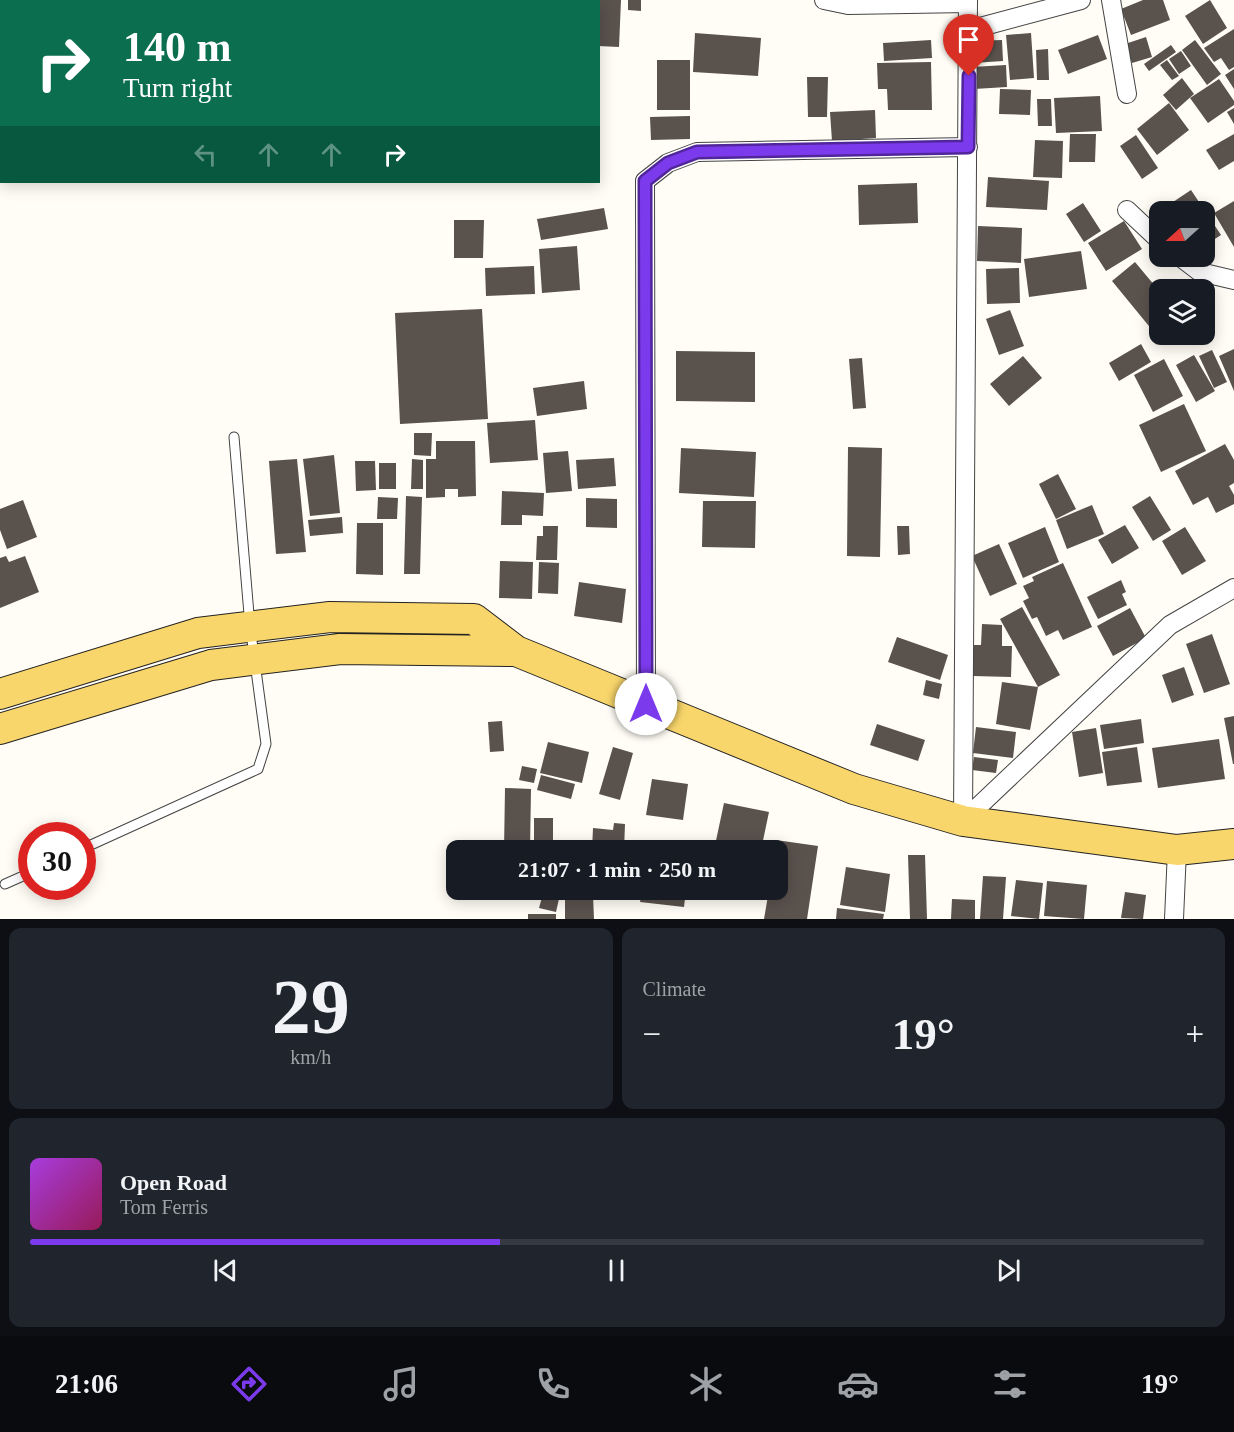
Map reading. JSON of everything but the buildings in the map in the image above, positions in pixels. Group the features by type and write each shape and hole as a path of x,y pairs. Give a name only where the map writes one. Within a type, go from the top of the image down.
{"main road":[{"path":"516,651 340,649 211,665 12,725 8,691 198,633 330,617 474,619 516,651 854,789 963,821 1177,850 1234,844"}],"street":[{"path":"824,0 848,5 968,2 963,821"},
{"path":"969,30 1081,0"},
{"path":"1111,0 1127,94"},
{"path":"646,704 645,181 668,163 697,152 968,147"},
{"path":"1127,210 1149,231"},
{"path":"1193,267 1200,272 1234,280"},
{"path":"963,821 1170,625 1234,588"},
{"path":"1174,919 1177,850"}],"lane":[{"path":"96,843 258,769 267,744 250,626 234,437"},
{"path":"5,884 18,878"}],"route":[{"path":"646,704 645,181 668,163 697,152 968,147 969,76"}]}
